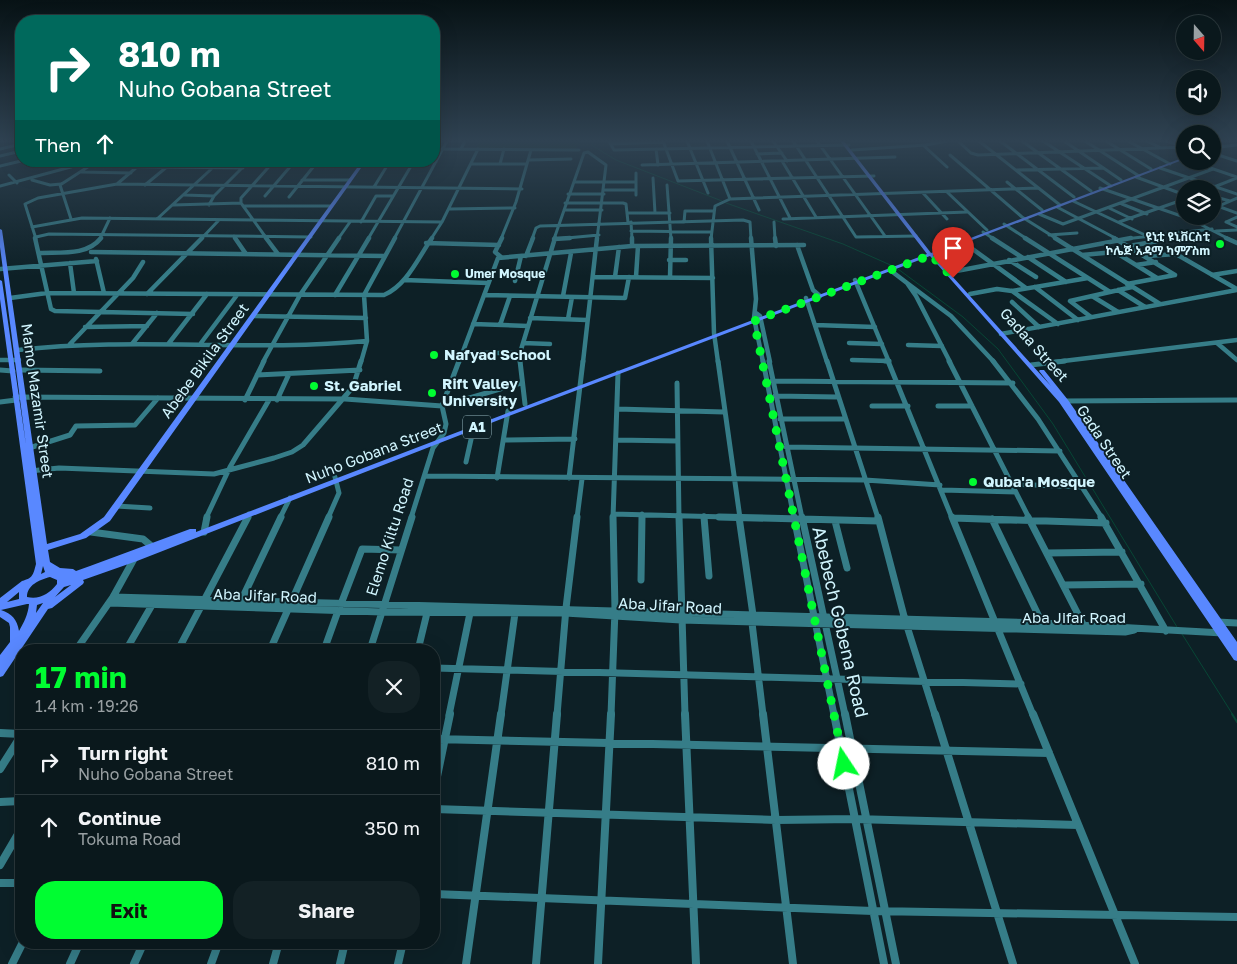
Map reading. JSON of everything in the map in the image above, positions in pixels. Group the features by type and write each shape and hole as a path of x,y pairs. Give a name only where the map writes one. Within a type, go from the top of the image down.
{"main road":[{"path":"879,186 932,253"},
{"name":"A1","path":"932,253 1109,186"},
{"name":"Abebe Bikila Street","path":"41,545 66,543 91,532 107,519 345,187"},
{"name":"A1","path":"1074,199 1091,191 1106,187"},
{"path":"901,214 916,236 932,253"},
{"name":"Mamo Mazamir Street","path":"0,230 3,268 10,298 5,312 18,350 15,360"},
{"name":"A1","path":"897,266 985,232"},
{"name":"Gadaa Street","path":"932,253 951,272 1004,334"},
{"name":"Gada Street","path":"932,253 1064,400 1237,657"},
{"name":"Nuho Gobana Street","path":"442,438 470,429 525,404 618,373 757,317 897,266"},
{"name":"Mamo Mazamir Street","path":"0,281 15,360 18,398 43,564 50,574"},
{"name":"Nuho Gobana Street","path":"204,530 714,335"},
{"name":"Nuho Gobana Street","path":"88,573 249,514 336,479"},
{"name":"Nuho Gobana Street","path":"61,582 134,559 155,548"},
{"path":"0,603 23,585 43,564 63,572 88,573"},
{"name":"Mamo Mazamir Street","path":"35,579 43,564"},
{"path":"28,631 54,600 88,573"},
{"path":"0,603 23,590 35,579 50,574 61,582 19,644"},
{"path":"23,590 23,598 30,601"},
{"path":"0,607 53,594"},
{"path":"0,662 28,623 32,612 30,601"},
{"path":"0,613 12,620 16,628 14,641"},
{"path":"1222,633 1237,649"},
{"path":"0,673 15,650"}],"street":[{"path":"61,186 71,219"},
{"path":"99,186 33,199 25,204 40,253 51,309 56,311 98,313 193,314"},
{"path":"157,219 193,186"},
{"path":"209,205 223,186"},
{"path":"278,254 242,204 241,198 251,186 522,189"},
{"path":"265,196 274,186"},
{"path":"289,197 297,186"},
{"path":"442,438 447,426 442,406 484,296 498,255 499,245 506,234 523,186"},
{"path":"525,404 521,383 520,353 558,225 568,194 573,186"},
{"path":"569,478 575,439 578,386 605,186"},
{"path":"636,186 636,195"},
{"path":"653,186 655,213"},
{"path":"668,186 671,223 670,277"},
{"path":"705,186 708,193"},
{"path":"725,186 728,199"},
{"path":"749,186 759,210"},
{"path":"772,186 790,218"},
{"path":"797,186 816,218"},
{"path":"823,186 856,237 916,236"},
{"path":"849,186 885,236"},
{"path":"963,186 969,191"},
{"path":"987,186 1024,218 1048,235 1160,304"},
{"path":"1012,186 1041,212 1062,224 1171,186"},
{"path":"1036,186 1058,205 1147,256 1175,275 1127,284"},
{"path":"1058,186 1074,199 1145,235"},
{"path":"1084,186 1091,191"},
{"path":"1161,186 1176,191"},
{"path":"334,296 398,187"},
{"path":"30,471 59,468 208,474 227,472 292,452 312,435 345,399 353,387 360,370 367,341 364,296 422,187"},
{"path":"1106,187 1176,214"},
{"path":"10,298 47,293 364,296 390,293 404,280 426,243 442,222 460,188"},
{"path":"793,964 752,619 714,335 711,246 713,211 718,203 728,199 1038,188"},
{"path":"1221,188 1237,194"},
{"path":"568,194 636,190"},
{"path":"947,192 985,232 1066,282"},
{"path":"923,193 947,219"},
{"path":"184,195 214,196"},
{"path":"361,222 376,196 393,196"},
{"path":"1221,198 1230,201"},
{"path":"1221,205 1237,198"},
{"path":"1119,222 1176,203"},
{"path":"565,204 625,204 632,246"},
{"path":"1122,204 1147,214"},
{"path":"173,205 332,206"},
{"path":"1221,207 1237,213"},
{"path":"448,209 515,208"},
{"path":"1109,208 1132,219"},
{"path":"564,210 602,210"},
{"path":"684,222 686,211 713,211"},
{"path":"783,219 967,212"},
{"path":"627,214 670,213"},
{"path":"1237,217 1226,222 1237,228"},
{"path":"32,227 71,219 110,218 442,222"},
{"path":"90,251 106,234 110,218"},
{"path":"147,294 219,220"},
{"path":"515,281 523,256 536,228 601,222 749,221 757,317"},
{"path":"245,400 270,346 300,295 350,222"},
{"path":"774,222 776,246"},
{"path":"1005,225 1110,292"},
{"path":"1203,225 1237,242"},
{"path":"951,272 1145,235 1237,228"},
{"path":"631,231 711,232"},
{"path":"1048,235 1077,233"},
{"path":"36,237 49,234 311,237"},
{"path":"554,239 599,235"},
{"path":"234,236 246,254"},
{"path":"1129,246 1158,241"},
{"path":"963,242 1026,288"},
{"path":"426,243 499,245"},
{"path":"498,255 549,255 632,246 804,245"},
{"path":"636,277 638,246"},
{"path":"797,246 813,290 819,295"},
{"path":"615,277 619,247"},
{"path":"40,253 90,251 386,256"},
{"path":"90,251 97,261 104,293"},
{"path":"1082,255 1113,252 1158,278"},
{"path":"563,296 571,253"},
{"path":"1147,256 1176,254 1237,290"},
{"path":"669,260 686,260"},
{"path":"1010,260 1036,278"},
{"path":"3,268 97,261"},
{"path":"70,344 133,278 143,262"},
{"path":"1136,265 1156,262"},
{"path":"70,263 74,293"},
{"path":"897,266 942,346 1083,624"},
{"path":"1212,275 1237,271"},
{"path":"593,277 713,278"},
{"path":"484,296 625,298 629,277"},
{"path":"970,294 997,289 1012,290 1035,287 1088,278"},
{"path":"404,280 488,283"},
{"path":"856,281 1135,964"},
{"path":"907,283 930,298 954,318 1013,383 1060,451 1106,523 1169,631"},
{"path":"1035,287 1078,320"},
{"path":"1091,317 1070,301 1132,287"},
{"path":"1012,290 1058,324"},
{"path":"1118,290 1145,307"},
{"path":"1004,334 1237,290"},
{"path":"168,344 207,294"},
{"path":"201,343 237,295"},
{"path":"500,325 510,296"},
{"path":"1092,296 1118,312"},
{"path":"568,319 572,297"},
{"path":"807,299 879,521 906,624 1013,964"},
{"path":"1012,302 1027,318 1039,327"},
{"path":"132,344 157,313"},
{"path":"253,316 366,318"},
{"name":"Abebech Gobena Road","path":"757,317 786,447 790,480"},
{"name":"Abebech Gobena Road","path":"757,317 798,519 852,746 896,964"},
{"path":"530,318 587,320"},
{"path":"473,324 528,326"},
{"path":"815,324 875,326"},
{"path":"85,327 146,326"},
{"path":"1034,365 1217,344 1237,340"},
{"path":"18,350 70,344 201,343 312,346 367,341"},
{"path":"523,343 550,344"},
{"path":"849,343 882,344"},
{"path":"1217,344 1237,360"},
{"path":"908,345 942,346"},
{"path":"462,353 520,353"},
{"path":"0,360 15,360"},
{"path":"852,360 889,361"},
{"path":"0,370 100,371"},
{"path":"257,375 360,370"},
{"path":"598,964 614,613 613,514 618,373"},
{"path":"277,400 288,374"},
{"path":"772,381 1013,383"},
{"path":"0,402 18,398 345,399 442,406 521,383"},
{"path":"677,383 681,617 696,964"},
{"path":"775,396 837,396"},
{"path":"26,449 70,435 76,426 135,425 158,398"},
{"path":"204,530 227,472 269,400"},
{"path":"1064,400 1237,400"},
{"path":"872,406 908,406"},
{"path":"938,406 972,406"},
{"path":"617,409 724,412"},
{"path":"497,478 507,413"},
{"path":"780,419 845,419"},
{"path":"466,462 472,435 470,429"},
{"name":"Elemo Kiltu Road","path":"372,644 426,476 433,448 442,438"},
{"path":"504,440 575,439"},
{"path":"616,440 678,441"},
{"path":"786,447 1060,451"},
{"path":"426,476 582,479 865,480 941,488 1016,492"},
{"path":"273,644 339,494 336,479"},
{"path":"536,964 566,611 582,479"},
{"path":"1012,484 1083,487"},
{"path":"240,601 290,498"},
{"path":"116,506 150,508"},
{"path":"181,644 249,514"},
{"path":"613,514 879,521"},
{"path":"641,580 642,514"},
{"path":"704,516 709,576"},
{"path":"953,518 1030,519 1106,523"},
{"name":"Abebech Gobena Road","path":"798,519 815,625 841,745 854,819 884,964"},
{"path":"992,519 1042,623"},
{"path":"835,521 847,568"},
{"path":"91,532 137,538 155,548"},
{"path":"326,644 362,549 401,550"},
{"path":"1047,553 1122,552"},
{"path":"80,644 112,600 134,559"},
{"path":"1064,585 1141,584"},
{"name":"Aba Jifar Road","path":"112,600 152,605 240,601 289,606"},
{"name":"Aba Jifar Road","path":"112,600 340,608 566,611 752,619 814,617 823,621 1124,632 1139,630"},
{"path":"129,644 152,605"},
{"name":"Aba Jifar Road","path":"383,609 427,613 566,611"},
{"path":"419,644 427,613"},
{"path":"440,760 470,613"},
{"path":"466,964 515,613"},
{"name":"Aba Jifar Road","path":"752,619 815,625 823,621"},
{"path":"1215,622 1237,623"},
{"name":"Aba Jifar Road","path":"997,626 1042,623 1083,624 1139,630"},
{"path":"1139,630 1222,633"},
{"path":"440,668 836,677 1021,684"},
{"path":"0,733 15,734"},
{"path":"440,739 767,746 841,745 1049,753"},
{"path":"0,769 15,745"},
{"path":"0,802 15,801"},
{"path":"440,809 690,818 776,820 866,819 1078,825"},
{"path":"0,865 15,839"},
{"path":"0,883 15,883"},
{"path":"440,894 873,911 1237,917"},
{"path":"12,964 20,949"},
{"path":"70,964 77,949"},
{"path":"134,964 141,949"},
{"path":"211,964 216,949"},
{"path":"272,964 277,949"},
{"path":"340,964 343,949"},
{"path":"398,964 401,949"}],"waterway":[{"path":"683,186 722,201"},
{"path":"726,203 843,244 895,267"},
{"path":"898,269 963,317 998,349 1053,424 1177,627"},
{"path":"1182,634 1233,715"},
{"path":"1232,714 1237,722"}],"place":[{"name":"ዩኒቲ ዩኒቨርስቲ ኮሌጅ አዳማ ካምፖስm","path":"1220,244"},
{"name":"Umer Mosque","path":"455,274"},
{"name":"Nafyad School","path":"434,355"},
{"name":"St. Gabriel","path":"314,386"},
{"name":"Rift Valley University","path":"432,393"},
{"name":"Quba'a Mosque","path":"973,482"}],"route":[{"path":"844,764 754,321 931,255 953,278"}]}
